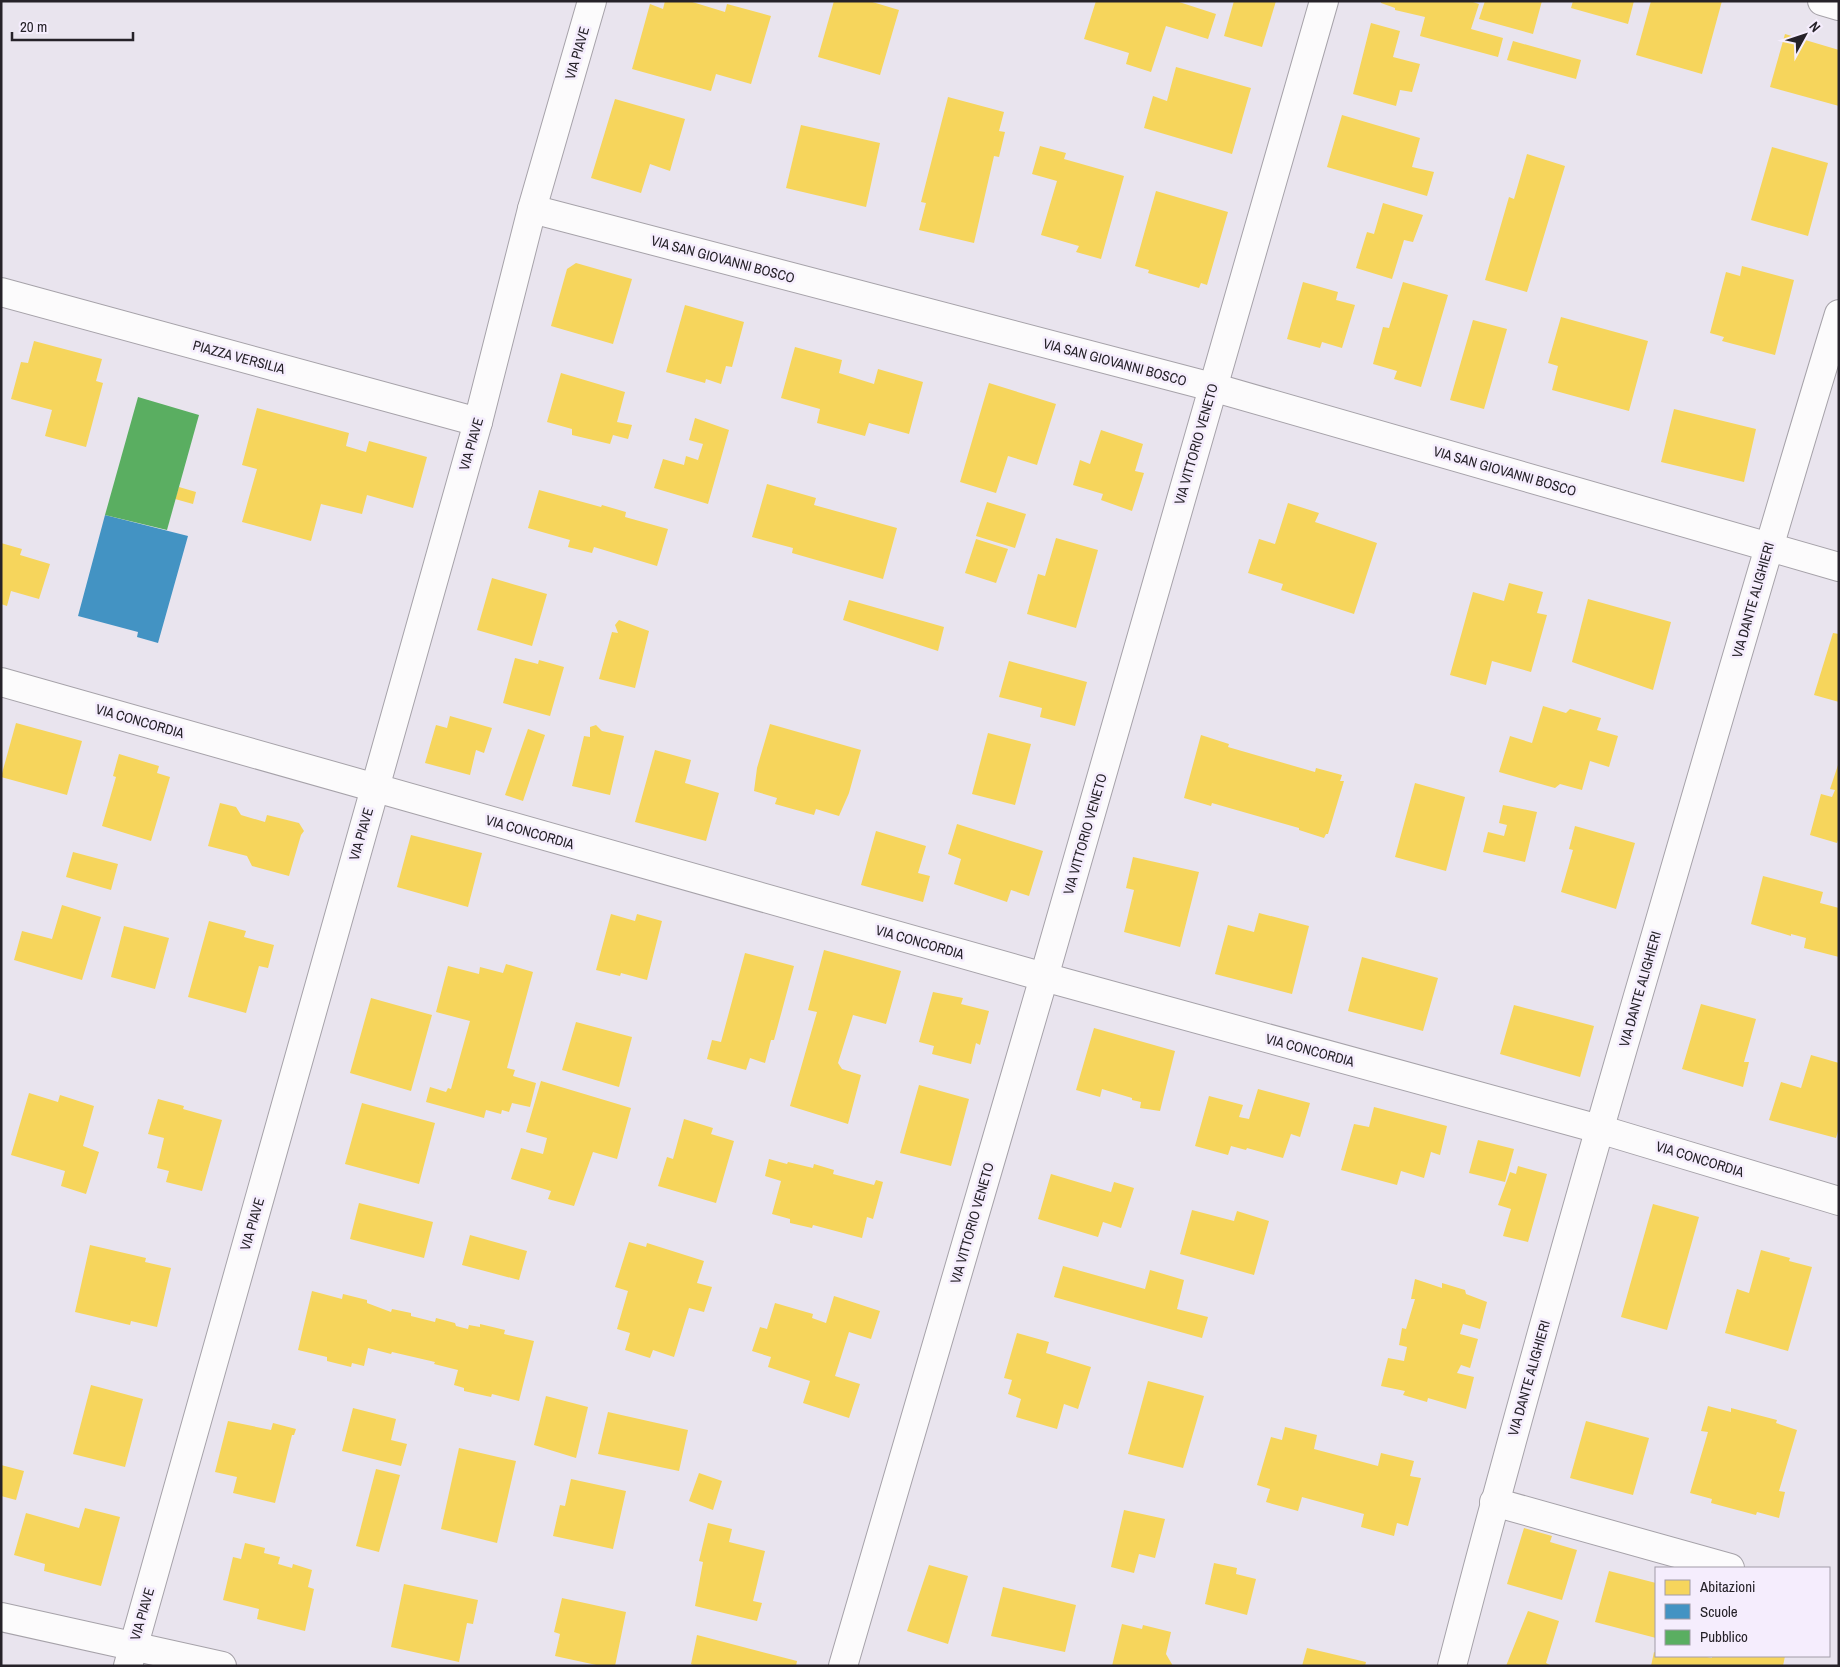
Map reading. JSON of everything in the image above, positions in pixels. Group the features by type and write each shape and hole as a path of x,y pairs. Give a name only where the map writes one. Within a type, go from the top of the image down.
{"street":[{"name":"VIA PIAVE","path":"130,1656 478,422 532,210 592,1"},
{"name":"VIA VITTORIO VENETO","path":"843,1666 1044,977 1324,1"},
{"path":"1822,1 1839,6"},
{"name":"VIA SAN GIOVANNI BOSCO","path":"532,210 1212,387 1839,567"},
{"name":"PIAZZA VERSILIA","path":"1,292 478,422"},
{"name":"VIA DANTE ALIGHIERI","path":"1452,1666 1494,1502 1600,1129 1768,547 1839,314"},
{"name":"VIA CONCORDIA","path":"1,682 1044,977 1600,1129 1839,1201"},
{"path":"1494,1502 1726,1567"},
{"path":"1,1617 130,1656 222,1666"}],"building: Abitazioni":[{"path":"665,1 689,1 725,12 727,4 771,16 751,84 716,74 711,91 632,69 650,4 663,9"},
{"path":"834,1 869,1 899,10 880,75 818,57"},
{"path":"1096,1 1176,1 1216,14 1208,39 1166,26 1151,72 1126,64 1129,53 1084,39"},
{"path":"1234,1 1276,1 1262,47 1224,36"},
{"path":"1381,1 1470,1 1479,4 1471,29 1503,38 1498,57 1420,36 1425,17 1395,10 1395,8 1381,3"},
{"path":"1485,1 1542,1 1533,34 1479,19"},
{"path":"1573,1 1634,1 1628,24 1571,8"},
{"path":"1651,1 1722,1 1702,74 1636,55"},
{"path":"1371,23 1400,31 1393,57 1420,64 1412,92 1400,90 1396,106 1353,94"},
{"path":"1785,34 1839,50 1839,106 1770,87"},
{"path":"1513,41 1581,60 1576,79 1507,60"},
{"path":"1176,67 1251,88 1232,154 1144,128 1153,96 1167,101"},
{"path":"948,97 1004,112 999,131 1005,132 999,157 994,156 974,243 919,230 926,203 921,202"},
{"path":"615,99 685,119 670,171 650,164 641,193 591,178"},
{"path":"1342,115 1420,138 1412,167 1434,172 1427,196 1327,167"},
{"path":"801,125 880,143 866,207 786,188"},
{"path":"1040,146 1066,153 1064,159 1124,176 1101,259 1076,252 1079,246 1041,235 1057,181 1032,174"},
{"path":"1772,147 1828,163 1808,236 1751,220"},
{"path":"1527,154 1565,166 1527,292 1485,280 1509,197 1514,199"},
{"path":"1156,191 1228,212 1207,285 1201,283 1199,288 1148,273 1149,270 1135,266"},
{"path":"1383,203 1423,215 1413,242 1404,240 1392,279 1356,268 1367,232 1374,234"},
{"path":"576,263 632,279 613,344 551,326 567,269"},
{"path":"1742,266 1794,280 1775,355 1722,341 1724,337 1710,333 1726,272 1740,276"},
{"path":"1303,282 1338,292 1336,300 1355,305 1342,348 1322,342 1320,348 1287,339"},
{"path":"1403,282 1448,295 1421,387 1394,379 1397,371 1373,364 1383,327 1389,328"},
{"path":"685,305 744,322 732,367 726,366 721,384 706,379 705,383 666,372"},
{"path":"1561,317 1648,341 1629,411 1552,390 1558,366 1548,363"},
{"path":"1473,320 1507,329 1484,409 1450,400"},
{"path":"34,341 102,359 96,381 103,383 86,447 45,436 52,410 11,399 21,362 28,363"},
{"path":"795,347 842,360 839,373 874,384 878,369 923,382 909,434 869,423 865,436 817,423 820,409 781,398"},
{"path":"561,373 625,392 617,422 632,425 628,439 613,435 610,444 572,435 572,429 547,422"},
{"path":"989,383 1056,404 1037,465 1008,456 996,493 960,482"},
{"path":"257,408 349,433 346,446 366,452 369,441 427,457 413,508 367,495 362,514 321,504 311,541 242,522 257,469 242,465"},
{"path":"1674,409 1756,429 1744,482 1661,462"},
{"path":"695,418 729,430 708,504 654,488 663,459 684,465 686,456 698,460 703,444 689,440"},
{"path":"1101,430 1143,444 1135,471 1144,473 1132,511 1101,500 1103,494 1073,485 1080,460 1090,464"},
{"path":"767,484 816,498 814,505 897,528 883,579 792,553 793,548 752,537"},
{"path":"179,487 196,492 193,504 175,499"},
{"path":"539,490 626,512 625,517 668,529 657,566 594,547 592,553 568,547 570,540 528,528"},
{"path":"987,502 1026,514 1015,548 976,536"},
{"path":"1288,503 1319,513 1315,522 1377,543 1354,614 1281,590 1283,584 1248,573 1259,539 1275,544"},
{"path":"1056,538 1098,550 1076,628 1027,614 1038,574 1045,576"},
{"path":"976,539 1008,549 996,583 965,573"},
{"path":"1,543 22,549 20,555 50,564 39,599 11,591 7,606 1,604"},
{"path":"492,578 547,594 532,646 477,630"},
{"path":"1509,583 1543,592 1537,613 1547,615 1531,672 1492,661 1486,685 1450,675 1473,592 1504,601"},
{"path":"1588,599 1671,622 1653,690 1572,662"},
{"path":"849,600 944,627 938,651 843,620"},
{"path":"619,620 649,631 635,688 599,679 612,632 618,633 615,625"},
{"path":"1833,633 1839,634 1839,702 1814,695"},
{"path":"515,658 538,664 539,660 564,667 550,716 503,703"},
{"path":"1009,661 1087,682 1075,726 1040,717 1042,708 999,697"},
{"path":"1543,706 1566,713 1570,709 1601,718 1597,730 1618,736 1609,767 1590,761 1582,790 1560,784 1555,788 1499,772 1510,736 1532,743"},
{"path":"450,716 492,728 484,753 476,750 470,775 425,763 436,725 447,728"},
{"path":"16,723 82,741 67,795 1,777"},
{"path":"770,724 861,750 849,793 839,816 816,809 814,815 775,804 777,798 754,791 757,768"},
{"path":"596,725 602,731 624,736 610,795 572,786 584,736 590,737 590,727"},
{"path":"528,729 545,735 523,801 505,795"},
{"path":"988,733 1031,744 1015,805 972,794"},
{"path":"1201,735 1229,744 1228,747 1315,772 1316,768 1342,775 1340,781 1344,781 1328,834 1324,838 1299,830 1299,828 1212,803 1211,806 1184,798"},
{"path":"655,750 691,760 685,783 719,793 706,841 635,822"},
{"path":"119,754 159,766 157,773 170,777 151,841 102,826 116,777 113,776"},
{"path":"1839,762 1839,838 1837,843 1810,835 1821,794 1832,797 1835,790 1830,789"},
{"path":"1415,783 1465,797 1446,871 1395,857"},
{"path":"220,803 236,807 241,815 265,822 267,815 299,823 304,831 301,835 289,876 252,866 247,856 208,846"},
{"path":"1503,805 1537,812 1525,862 1483,852 1488,832 1504,836 1507,825 1499,823"},
{"path":"957,824 1043,851 1029,896 1011,890 1007,902 954,884 961,859 948,854"},
{"path":"1575,826 1635,843 1616,909 1561,892 1573,850 1569,849"},
{"path":"876,831 926,846 918,873 930,876 923,902 861,885"},
{"path":"411,835 482,853 468,907 397,887"},
{"path":"73,852 118,864 111,890 66,877"},
{"path":"1133,857 1199,872 1180,947 1124,932 1134,890 1126,888"},
{"path":"1763,876 1823,892 1820,903 1839,908 1839,957 1804,948 1806,938 1791,934 1791,936 1751,924"},
{"path":"62,905 101,917 82,980 14,960 22,931 52,939"},
{"path":"1259,913 1309,926 1292,994 1215,974 1228,925 1254,932"},
{"path":"611,914 635,921 637,914 662,921 647,980 621,973 620,976 596,970"},
{"path":"209,921 246,931 244,937 274,945 268,968 259,966 246,1013 188,997"},
{"path":"124,926 169,938 155,989 111,977"},
{"path":"824,950 901,971 886,1024 853,1015 838,1063 842,1069 861,1075 848,1124 790,1106 817,1012 808,1010"},
{"path":"745,953 794,966 774,1040 771,1040 765,1063 750,1058 746,1070 707,1059 712,1040 721,1042"},
{"path":"1362,957 1438,978 1423,1031 1348,1011"},
{"path":"506,964 533,972 507,1068 515,1070 513,1076 536,1083 530,1107 512,1103 509,1112 502,1110 501,1114 486,1110 484,1118 426,1102 430,1087 446,1092 448,1088 451,1089 470,1021 436,1012 448,966 479,974 480,967 503,973"},
{"path":"933,992 963,998 961,1004 989,1011 980,1045 976,1043 971,1064 932,1054 934,1046 919,1042"},
{"path":"371,998 432,1015 411,1091 350,1073"},
{"path":"1701,1004 1756,1019 1744,1062 1749,1062 1743,1087 1682,1069"},
{"path":"1514,1005 1594,1026 1580,1077 1500,1054"},
{"path":"576,1022 632,1037 619,1087 562,1070"},
{"path":"1094,1028 1175,1051 1160,1111 1140,1108 1141,1102 1102,1089 1100,1097 1076,1090"},
{"path":"1811,1055 1839,1063 1839,1128 1836,1138 1769,1120 1781,1082 1801,1088"},
{"path":"541,1081 631,1108 617,1159 593,1152 574,1206 548,1199 551,1191 511,1179 521,1148 543,1154 547,1138 526,1132"},
{"path":"919,1085 969,1099 951,1166 900,1153"},
{"path":"1258,1089 1310,1103 1300,1137 1291,1134 1283,1158 1247,1148 1246,1150 1231,1146 1228,1155 1195,1146 1209,1096 1243,1105 1239,1117 1249,1119"},
{"path":"29,1093 58,1102 60,1095 94,1106 83,1146 99,1152 86,1194 61,1186 65,1171 11,1155"},
{"path":"158,1099 184,1106 183,1109 222,1120 202,1191 166,1182 169,1171 157,1168 164,1138 148,1134"},
{"path":"362,1103 435,1123 419,1184 345,1164"},
{"path":"1374,1107 1447,1126 1440,1155 1431,1152 1424,1178 1401,1171 1397,1185 1341,1170 1354,1124 1369,1127"},
{"path":"684,1119 713,1128 711,1134 734,1141 716,1203 658,1186 667,1157 673,1159"},
{"path":"1478,1140 1514,1149 1505,1182 1469,1173"},
{"path":"769,1159 813,1168 814,1164 834,1170 833,1174 874,1185 876,1180 883,1182 873,1219 867,1217 862,1238 813,1225 812,1228 790,1223 790,1219 772,1214 781,1181 765,1176"},
{"path":"1518,1166 1547,1174 1528,1242 1503,1236 1511,1209 1498,1205 1510,1172 1516,1174"},
{"path":"1051,1174 1111,1192 1114,1182 1134,1188 1121,1228 1103,1222 1098,1237 1038,1219"},
{"path":"359,1203 433,1222 424,1258 350,1239"},
{"path":"1653,1204 1699,1217 1667,1330 1621,1317"},
{"path":"1192,1210 1234,1221 1237,1211 1269,1221 1254,1275 1180,1254"},
{"path":"470,1235 527,1251 519,1280 462,1265"},
{"path":"629,1242 646,1247 647,1243 704,1261 697,1283 712,1287 704,1312 689,1308 674,1357 653,1350 650,1358 625,1350 630,1333 617,1329 628,1291 615,1287"},
{"path":"90,1245 146,1258 145,1262 171,1268 157,1327 131,1321 130,1325 75,1312"},
{"path":"1761,1250 1790,1258 1789,1261 1812,1267 1788,1351 1725,1333 1737,1289 1749,1293"},
{"path":"1063,1266 1145,1289 1150,1270 1184,1280 1177,1309 1208,1317 1202,1338 1054,1297"},
{"path":"1415,1279 1442,1288 1442,1283 1465,1290 1466,1294 1487,1302 1480,1329 1463,1324 1460,1334 1478,1339 1470,1368 1461,1365 1457,1373 1474,1377 1466,1409 1428,1398 1427,1402 1403,1395 1405,1391 1381,1386 1388,1358 1404,1361 1407,1347 1399,1345 1402,1328 1406,1329 1415,1299 1411,1299"},
{"path":"312,1291 342,1299 343,1294 367,1300 367,1303 391,1312 392,1309 411,1313 411,1316 435,1322 436,1318 468,1329 469,1325 480,1327 480,1324 505,1330 504,1334 534,1341 519,1401 492,1394 491,1397 464,1391 464,1388 454,1385 458,1370 434,1364 435,1362 392,1352 391,1354 368,1348 364,1366 352,1363 351,1367 327,1361 327,1357 298,1350"},
{"path":"834,1296 880,1311 871,1339 849,1332 835,1376 860,1384 849,1418 803,1403 810,1381 768,1367 771,1357 752,1351 760,1327 767,1329 775,1303 813,1314 812,1318 826,1323"},
{"path":"1017,1333 1049,1342 1046,1353 1091,1367 1078,1409 1064,1404 1057,1429 1016,1417 1021,1399 1008,1394 1012,1380 1004,1378"},
{"path":"1148,1381 1204,1396 1183,1468 1128,1454"},
{"path":"91,1385 143,1399 125,1467 73,1454"},
{"path":"546,1396 588,1407 576,1458 534,1445"},
{"path":"1708,1406 1731,1412 1731,1408 1777,1420 1776,1423 1797,1430 1779,1491 1785,1492 1779,1518 1757,1512 1756,1515 1711,1503 1712,1499 1690,1493 1708,1432 1701,1431"},
{"path":"353,1408 396,1419 391,1440 407,1444 401,1466 342,1451"},
{"path":"608,1412 688,1430 679,1471 598,1454"},
{"path":"228,1421 271,1430 273,1423 296,1429 294,1435 292,1435 275,1503 233,1493 237,1477 215,1472"},
{"path":"1586,1421 1649,1438 1633,1495 1570,1478"},
{"path":"1285,1427 1317,1435 1314,1449 1378,1466 1381,1453 1414,1461 1410,1476 1421,1478 1408,1526 1397,1523 1394,1536 1361,1527 1364,1514 1302,1497 1298,1511 1266,1502 1270,1489 1257,1485 1271,1437 1282,1440"},
{"path":"459,1448 516,1461 497,1543 441,1529"},
{"path":"1,1465 24,1471 16,1500 1,1496"},
{"path":"376,1469 400,1475 379,1552 356,1546"},
{"path":"699,1473 722,1481 713,1510 689,1501"},
{"path":"571,1479 626,1491 613,1549 553,1536 560,1505 565,1506"},
{"path":"85,1508 120,1517 101,1586 44,1571 45,1564 14,1555 26,1513 79,1528"},
{"path":"1124,1510 1165,1519 1155,1558 1139,1554 1134,1573 1111,1567"},
{"path":"708,1523 732,1529 729,1542 765,1551 753,1601 762,1603 757,1621 695,1606 703,1562 699,1561"},
{"path":"1524,1528 1552,1536 1550,1542 1577,1550 1562,1600 1507,1584"},
{"path":"245,1543 265,1548 264,1553 280,1557 278,1564 292,1568 293,1564 312,1570 308,1587 314,1589 305,1631 257,1619 259,1609 223,1600 233,1557 241,1559"},
{"path":"1214,1563 1237,1568 1236,1574 1256,1579 1247,1615 1205,1604"},
{"path":"929,1565 968,1576 948,1644 907,1631"},
{"path":"1609,1571 1655,1583 1655,1638 1595,1622"},
{"path":"404,1584 478,1600 473,1624 467,1623 459,1662 391,1647"},
{"path":"1003,1587 1076,1605 1065,1652 991,1636"},
{"path":"562,1598 626,1612 615,1666 601,1666 555,1656 560,1634 554,1632"},
{"path":"1528,1611 1559,1621 1546,1663 1552,1666 1506,1666"},
{"path":"1122,1624 1142,1629 1143,1625 1171,1632 1166,1654 1173,1666 1112,1666"},
{"path":"697,1635 797,1661 796,1666 695,1666 691,1664"},
{"path":"1307,1648 1366,1662 1365,1666 1302,1666"},
{"path":"1654,1652 1655,1657 1785,1657 1783,1666 1651,1666"}],"building: Scuole":[{"path":"105,515 188,536 158,643 137,637 138,632 78,616"}],"building: Pubblico":[{"path":"138,397 199,415 167,530 105,515"}]}
